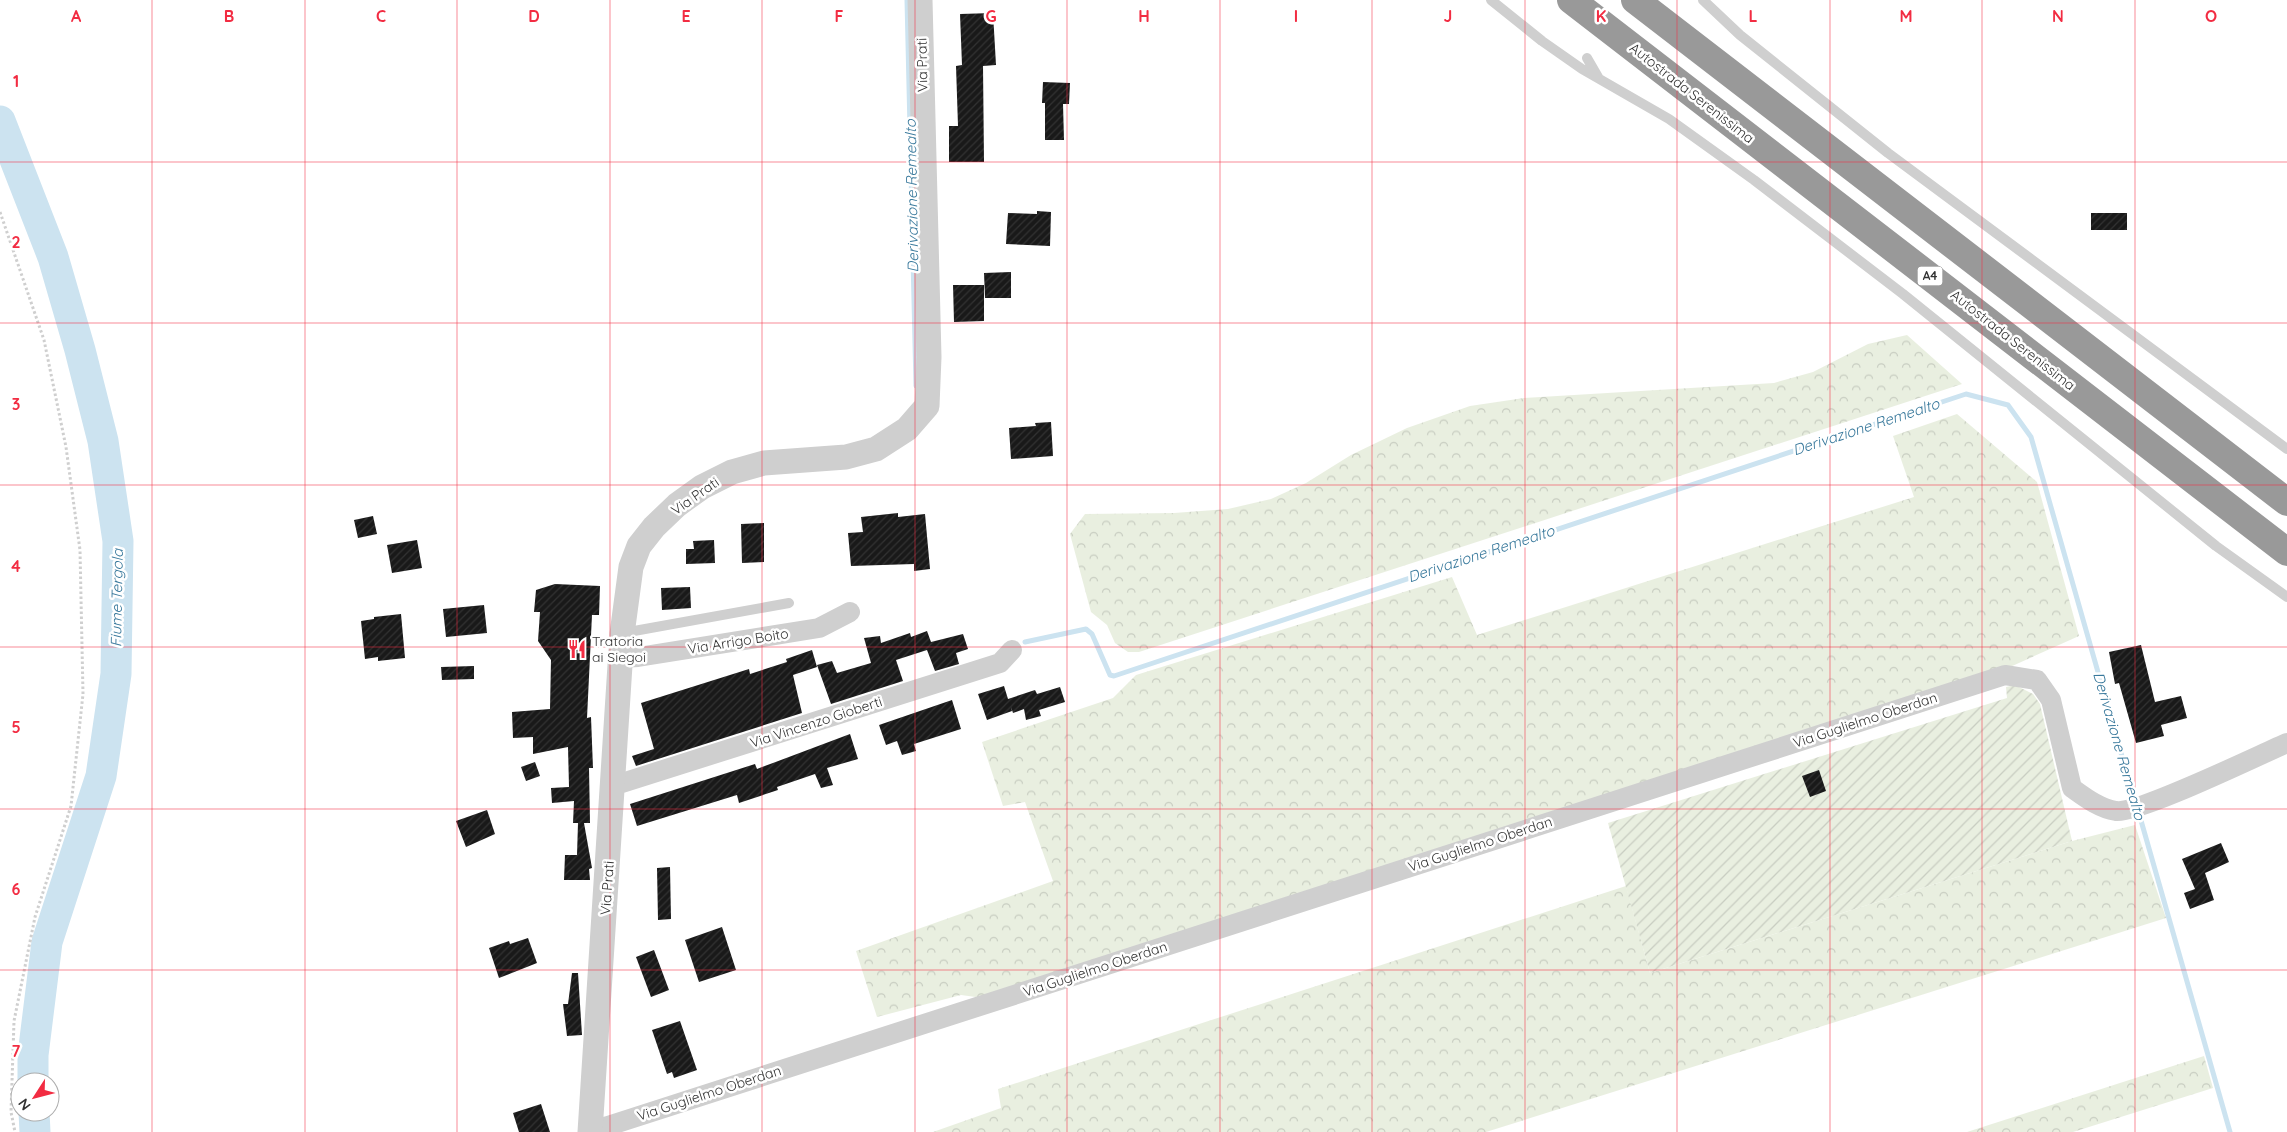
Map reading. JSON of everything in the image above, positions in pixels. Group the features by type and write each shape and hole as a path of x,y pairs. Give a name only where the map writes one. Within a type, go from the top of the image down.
{"highway":[{"name":"Autostrada Serenissima","path":"1572,0 2287,552"},
{"path":"1635,0 2287,502"}],"street":[{"name":"Via Prati","path":"591,1130 622,646 631,567 639,546 654,527 677,505 702,487 732,472 764,463 846,457 876,449 908,429 927,406 929,357 920,0"},
{"name":"Via Arrigo Boito","path":"622,646 638,657 819,628 850,612"},
{"name":"Via Vincenzo Gioberti","path":"614,783 622,783 1000,663 1012,650"},
{"name":"Via Guglielmo Oberdan","path":"591,1130 618,1123 2005,675 2036,680 2051,700 2072,788 2094,804 2118,812 2152,802 2287,742"}],"lane":[{"path":"1491,0 1542,41 1598,78 1669,119 1834,240 2216,546 2287,597"},
{"path":"1703,0 1740,35 1888,153 2287,449"},
{"path":"1587,58 1598,78"},
{"path":"622,646 788,603"}],"path":[{"path":"0,212 44,340 66,447 80,550 83,684 71,806 35,917 14,1021 11,1112 15,1132"}],"green space":[{"path":"1907,335 1962,384 1139,652 1128,652 1115,643 1107,625 1091,612 1070,534 1085,514 1174,513 1228,509 1271,499 1306,483 1351,455 1407,428 1470,406 1524,398 1774,383 1813,372 1868,344"},
{"path":"1957,414 2037,482 2079,636 2010,667 983,998 961,995 877,1017 856,951 1053,881 1025,802 1003,806 982,742 1113,698 1136,675 1452,577 1477,635 1914,497 1893,436"},
{"path":"2015,685 2033,694 2040,704 2072,841 1650,973 1608,823 2007,698 2006,687"},
{"path":"2135,825 2166,918 1486,1132 933,1132 1001,1108 998,1089 1626,886 1650,973 2072,841"},
{"path":"2204,1056 2213,1088 2073,1132 1967,1132"}],"building":[{"path":"993,13 996,65 983,66 984,162 949,162 949,126 958,126 956,66 962,65 960,14"},
{"path":"1043,82 1070,83 1069,104 1063,104 1064,140 1045,140 1045,103 1042,103"},
{"path":"1037,211 1051,212 1050,246 1006,244 1008,213 1037,214"},
{"path":"2091,213 2127,213 2127,230 2091,230"},
{"path":"1011,272 1011,298 985,298 984,273"},
{"path":"953,285 984,285 984,321 954,322"},
{"path":"1051,422 1053,456 1011,459 1009,428 1036,426 1035,423"},
{"path":"898,513 898,517 925,514 930,569 914,571 914,564 851,566 848,533 863,532 861,517"},
{"path":"373,516 377,534 358,538 354,520"},
{"path":"764,523 764,562 742,563 741,524"},
{"path":"417,540 422,568 392,573 387,545"},
{"path":"714,540 715,563 686,564 686,549 694,549 693,541"},
{"path":"555,584 600,586 599,615 592,615 587,718 591,717 593,768 589,768 590,823 584,823 592,868 589,869 590,880 564,880 565,855 577,855 578,823 573,823 574,801 552,803 551,788 569,787 568,747 533,754 533,737 513,738 512,712 550,709 551,660 538,641 540,612 534,612 536,590"},
{"path":"690,587 691,608 662,610 661,588"},
{"path":"484,605 487,633 446,637 443,609"},
{"path":"401,614 405,658 378,661 378,657 365,659 361,621 374,619 374,617"},
{"path":"927,631 931,642 963,634 968,649 956,653 959,664 935,671 927,650 896,660 903,681 831,704 817,665 832,661 837,673 871,663 864,638 880,636 881,643 910,633 911,637"},
{"path":"2141,645 2155,702 2181,696 2187,718 2161,725 2164,736 2136,743 2119,683 2115,684 2109,652"},
{"path":"812,650 817,667 793,675 802,713 636,766 632,756 654,749 641,703 749,669 750,674 787,662 786,659"},
{"path":"474,666 474,679 442,680 441,667"},
{"path":"1004,686 1008,699 1035,690 1037,694 1060,687 1065,702 1039,710 1041,716 1026,720 1024,709 1013,713 1011,707 1012,711 987,720 978,694"},
{"path":"952,700 961,729 914,744 916,751 902,755 897,741 886,745 879,725"},
{"path":"850,734 858,759 827,768 833,785 821,788 815,774 777,787 778,790 739,803 737,795 637,826 630,804 755,764 757,769"},
{"path":"535,762 540,776 526,781 521,767"},
{"path":"1819,770 1826,791 1810,797 1802,776"},
{"path":"487,810 495,834 466,847 456,821"},
{"path":"2221,843 2229,862 2205,873 2214,900 2190,909 2184,893 2195,889 2182,859"},
{"path":"670,867 671,919 658,920 657,868"},
{"path":"722,927 736,970 699,982 685,940"},
{"path":"528,938 537,963 499,978 489,948 509,941 510,944"},
{"path":"654,950 669,990 651,997 636,957"},
{"path":"572,973 578,973 582,1035 567,1036 563,1004 568,1004"},
{"path":"680,1021 697,1070 674,1078 672,1072 667,1074 652,1030"},
{"path":"541,1104 550,1132 519,1132 513,1113"}],"waterway":[{"name":"Derivazione Remealto","path":"907,0 916,386"},
{"name":"Fiume Tergola","path":"0,121 53,257 80,350 103,441 118,541 116,674 101,776 47,942 33,1055 33,1072"},
{"name":"Derivazione Remealto","path":"1025,642 1086,629 1092,634 1110,675 1114,676 1966,394 2008,405 2031,437 2135,802"},
{"name":"Derivazione Remealto","path":"2138,810 2230,1132"},
{"name":"Fiume Tergola","path":"34,1122 35,1132"}],"place":[{"name":"Tratoria ai Siegoi","path":"577,649"}]}
